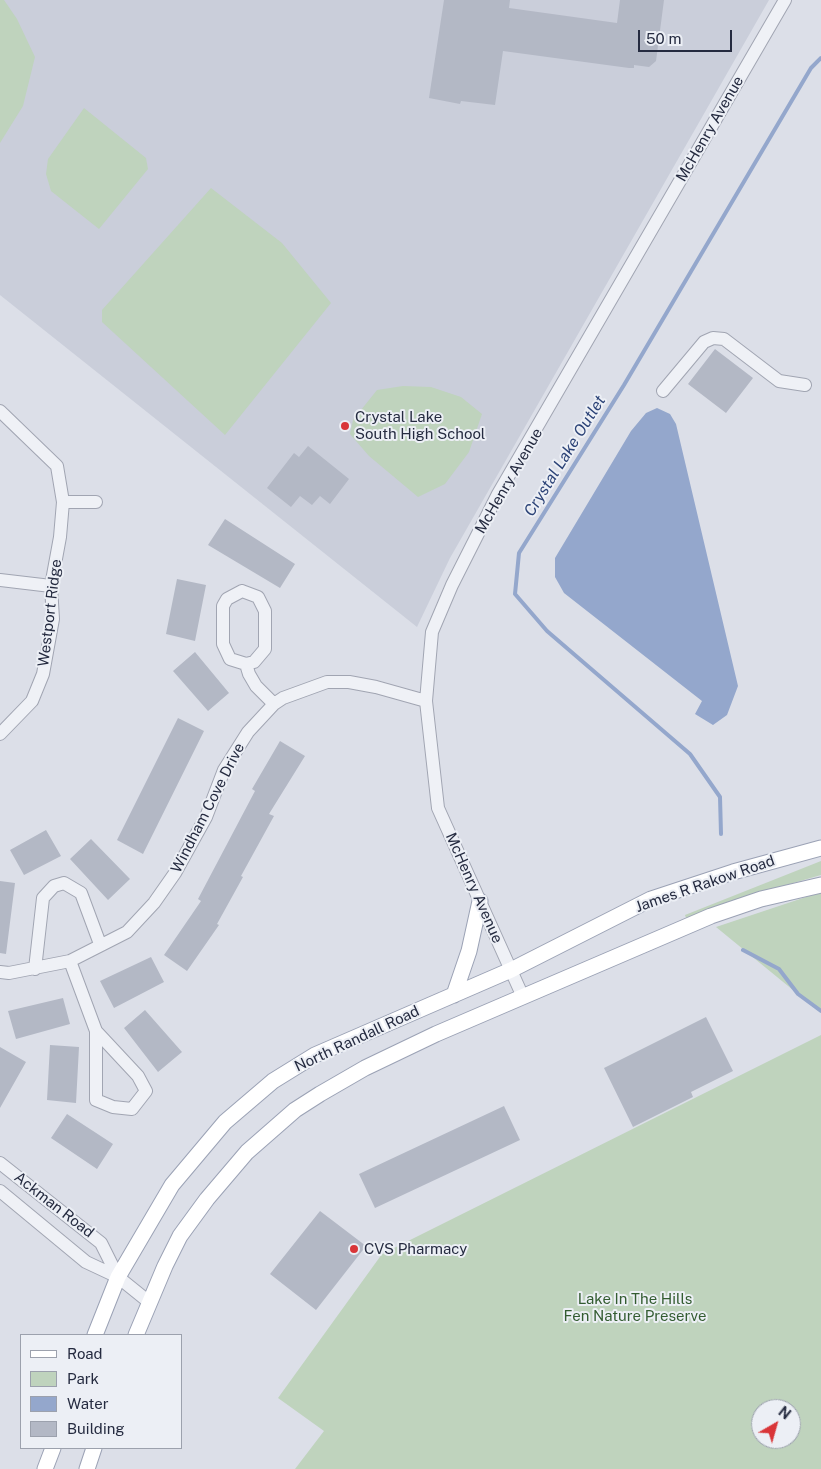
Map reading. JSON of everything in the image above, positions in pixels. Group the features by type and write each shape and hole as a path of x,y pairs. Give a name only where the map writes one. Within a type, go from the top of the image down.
{"main road":[{"name":"James R Rakow Road","path":"511,970 651,899 733,872 821,848"},
{"path":"523,997 711,916 761,899 821,884"},
{"path":"454,995 469,951 480,900"},
{"name":"North Randall Road","path":"95,1334 118,1277 172,1185 194,1157 226,1122 273,1081 315,1055 511,970"},
{"name":"North Randall Road","path":"136,1334 176,1244 194,1216 247,1152 295,1110 365,1068 523,997"},
{"path":"45,1469 52,1449"},
{"path":"87,1469 94,1449"}],"street":[{"name":"McHenry Avenue","path":"523,997 438,808 426,702 432,632 494,503 785,0"},
{"path":"662,391 704,342 713,338 724,339 779,381 805,385"},
{"name":"Westport Ridge","path":"0,411 25,432 57,466 63,502 60,537 51,586 52,619 43,674 32,701 0,734"},
{"path":"63,502 96,502"},
{"path":"0,580 51,586"},
{"path":"242,591 258,597 265,611 265,649 261,656 246,664 230,659 223,644 223,606 227,599 242,591"},
{"path":"246,664 256,686 274,704"},
{"name":"Windham Cove Drive","path":"0,972 8,973 35,969 70,961 100,944 127,932 159,896 175,873 206,817 224,770 248,732 274,704 310,687 327,682 349,682 376,687 426,702"},
{"path":"35,969 43,898 54,886 64,883 81,894 100,944"},
{"path":"70,961 96,1031 96,1100 113,1107 132,1109 146,1092 138,1076 96,1031"},
{"name":"Ackman Road","path":"0,1163 101,1243 118,1277"},
{"name":"Ackman Road","path":"0,1191 86,1262 118,1277 149,1302"}],"shaded area":[{"name":"Crystal Lake South High School","path":"0,0 769,0 450,558 417,627 0,295"}],"green space":[{"path":"0,0 4,0 17,19 35,57 23,106 0,143"},
{"path":"84,108 146,158 148,169 99,229 51,191 46,174 48,159"},
{"path":"211,188 282,243 331,303 225,435 102,322 102,310"},
{"path":"403,386 431,387 461,397 482,414 469,452 445,484 418,497 369,456 350,434 353,420 377,390"},
{"path":"821,861 821,875 745,897 686,918 685,915"},
{"path":"821,892 821,1013 716,927"},
{"name":"Lake In The Hills Fen Nature Preserve","path":"821,1035 821,1469 295,1469 324,1431 278,1398 382,1254"}],"water":[{"path":"657,408 670,414 676,424 738,686 727,715 713,725 695,714 702,701 564,593 555,577 555,558 631,431 646,413"}],"building":[{"path":"444,0 510,0 509,8 617,23 620,0 664,0 656,61 649,67 634,65 634,68 629,68 503,51 495,105 461,101 460,104 429,98"},
{"path":"715,349 753,378 726,413 688,384"},
{"path":"308,446 349,479 330,504 320,496 312,505 300,496 291,507 267,488 294,453 299,457"},
{"path":"225,519 295,564 280,588 208,545"},
{"path":"177,579 206,585 195,641 166,634"},
{"path":"195,652 229,693 208,711 173,671"},
{"path":"178,718 204,731 143,854 117,840"},
{"path":"280,741 305,756 269,814 274,816 241,876 243,877 217,924 219,925 187,971 164,955 201,901 198,899 255,791 252,789"},
{"path":"46,830 61,856 24,875 10,850"},
{"path":"91,839 130,879 108,900 70,859"},
{"path":"0,881 15,883 6,954 0,953"},
{"path":"151,957 164,982 114,1008 100,981"},
{"path":"63,998 70,1024 16,1039 8,1011"},
{"path":"145,1010 182,1052 158,1072 124,1028"},
{"path":"706,1017 733,1071 691,1092 693,1097 633,1127 604,1068"},
{"path":"50,1045 79,1047 76,1103 47,1100"},
{"path":"0,1047 26,1062 0,1108"},
{"path":"504,1106 520,1140 375,1208 359,1174"},
{"path":"67,1114 113,1144 97,1169 51,1138"},
{"name":"CVS Pharmacy","path":"320,1211 366,1246 316,1310 270,1274"}],"waterway":[{"name":"Crystal Lake Outlet","path":"721,834 720,797 690,754 547,631 515,594 519,553 624,385 811,68 821,58"},
{"name":"Crystal Lake Outlet","path":"743,950 779,969 798,994 821,1011"}],"place":[{"name":"Crystal Lake South High School","path":"345,426"},
{"name":"CVS Pharmacy","path":"354,1249"}]}
